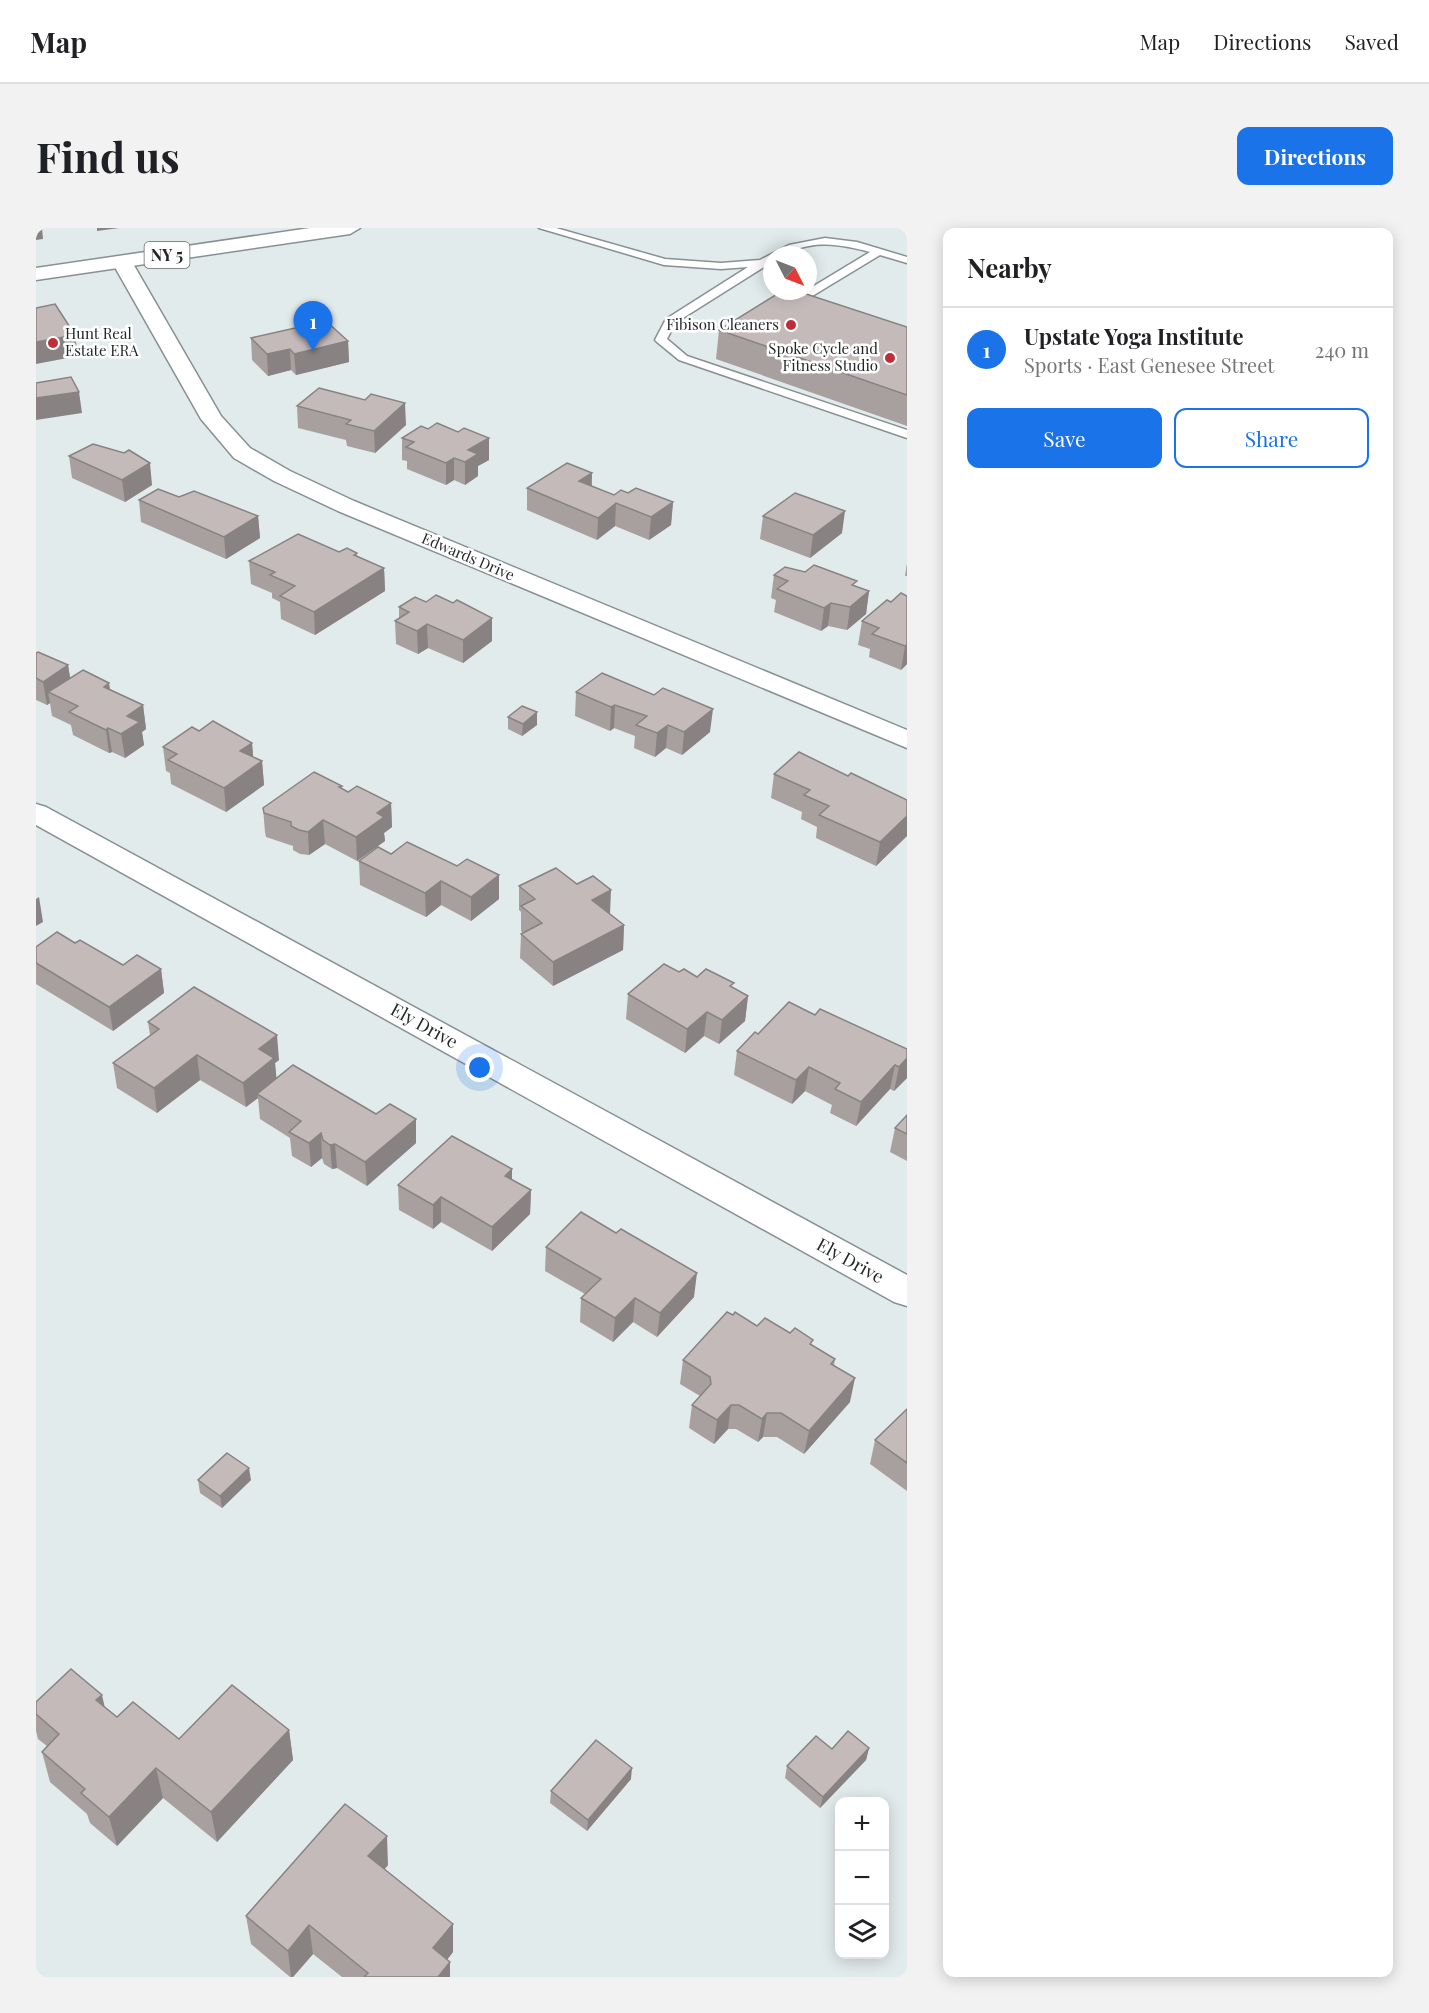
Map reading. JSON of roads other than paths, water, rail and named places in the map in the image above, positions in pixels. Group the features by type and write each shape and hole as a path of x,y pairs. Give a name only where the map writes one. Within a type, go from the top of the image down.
{"main road":[{"name":"NY 5","path":"36,274 122,262 295,232 350,228"},
{"name":"Edwards Drive","path":"122,262 212,419 242,453 282,476 346,506 907,741"},
{"name":"Ely Drive","path":"36,813 907,1292"}],"lane":[{"path":"544,228 597,241 635,255 664,261 721,266 763,259"},
{"path":"604,228 608,239 635,255"},
{"path":"788,246 816,238 847,242 907,260"},
{"path":"818,313 798,306 798,300 878,252"},
{"path":"763,262 670,321 662,339 683,358 907,434"}],"place":[{"name":"Fibison Cleaners","path":"791,325"},
{"name":"Hunt Real Estate ERA","path":"53,343"},
{"name":"Upstate Yoga Institute","path":"313,351"},
{"name":"Spoke Cycle and Fitness Studio","path":"890,358"}]}
